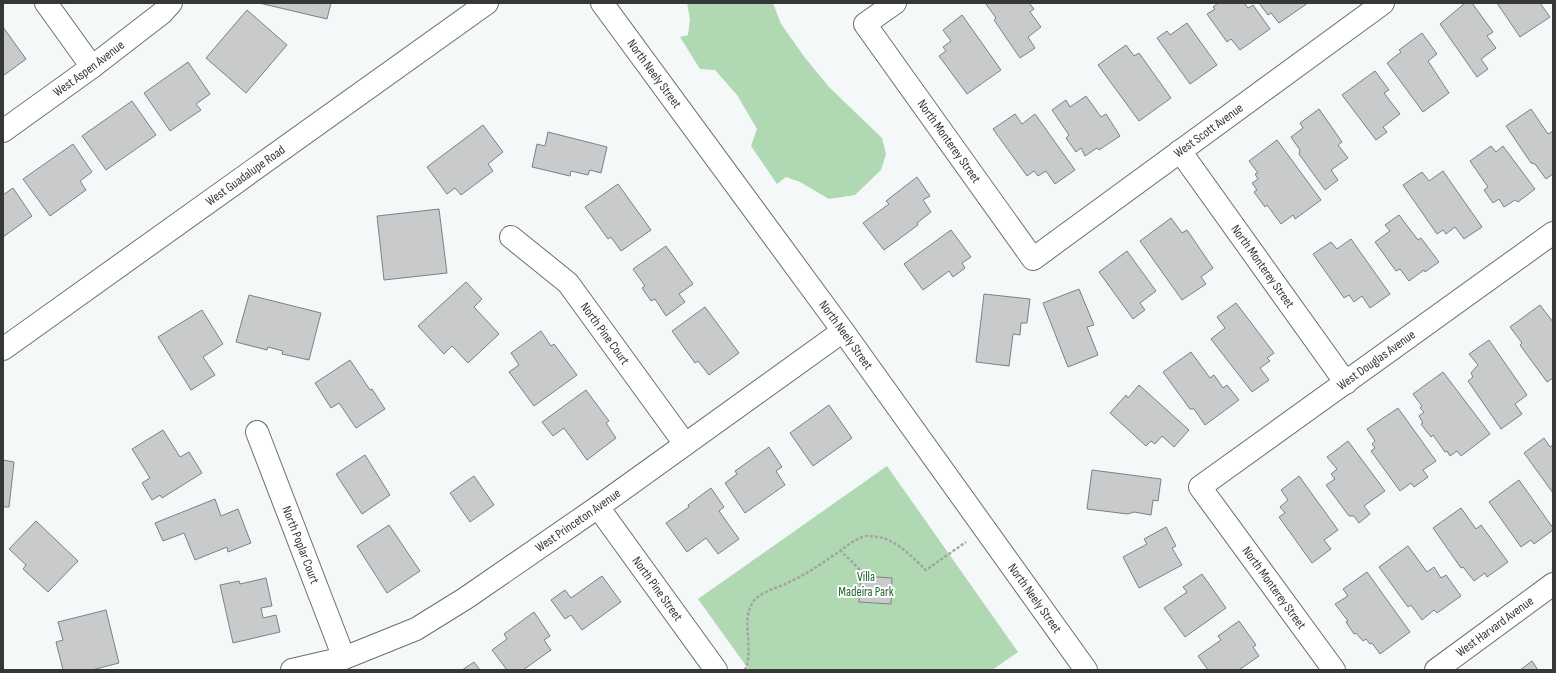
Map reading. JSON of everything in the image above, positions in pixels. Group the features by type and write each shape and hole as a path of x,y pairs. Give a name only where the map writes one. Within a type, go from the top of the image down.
{"street":[{"path":"46,3 92,66"},
{"name":"West Aspen Avenue","path":"3,131 162,13 170,3"},
{"name":"West Guadalupe Road","path":"3,349 487,3"},
{"name":"North Neely Street","path":"602,3 843,331 1086,670"},
{"name":"North Monterey Street","path":"895,3 865,24 1033,258"},
{"name":"West Scott Avenue","path":"1033,258 1383,3"},
{"name":"North Monterey Street","path":"1180,151 1346,383"},
{"name":"West Douglas Avenue","path":"1200,487 1553,233"},
{"name":"North Pine Court","path":"511,237 568,283 685,444"},
{"name":"West Princeton Avenue","path":"292,670 344,658 416,629 466,598 598,507 843,331"},
{"name":"North Poplar Court","path":"257,432 344,658"},
{"name":"North Monterey Street","path":"1200,487 1334,670"},
{"name":"North Pine Street","path":"598,507 716,670"},
{"name":"West Harvard Avenue","path":"1436,670 1553,584"}],"path":[{"path":"745,670 750,656 748,627 749,610 754,601 764,594 809,572 848,544 864,536 878,537 894,542 926,570 984,529"},
{"path":"840,550 862,573"}],"green space":[{"path":"687,3 773,3 781,24 806,59 830,88 882,138 886,154 881,170 855,195 829,199 800,182 786,177 777,184 751,146 757,129 737,95 715,70 700,69 680,37 688,35 690,19"},
{"name":"Villa Madeira Park","path":"887,466 1018,652 992,670 749,670 698,599"}],"building":[{"path":"259,3 331,3 327,19"},
{"path":"1029,3 1034,9 1030,12 1041,27 1028,37 1035,48 1020,58 994,20 996,18 986,4"},
{"path":"1218,3 1244,3 1248,8 1253,5 1270,29 1240,50 1231,39 1227,42 1207,14 1215,9 1213,7"},
{"path":"1259,3 1308,3 1279,23 1271,13 1268,15"},
{"path":"1465,3 1472,3 1493,32 1487,36 1496,48 1481,59 1488,69 1477,77 1440,24"},
{"path":"1497,3 1540,3 1550,17 1520,37"},
{"path":"247,10 287,45 246,93 206,58"},
{"path":"962,15 1001,70 967,94 939,56 946,51 943,47 951,41 943,30"},
{"path":"1187,23 1217,65 1190,84 1157,38 1167,31 1170,35"},
{"path":"3,27 26,59 3,76"},
{"path":"1422,33 1437,54 1428,61 1449,93 1423,112 1387,63 1401,52 1399,50"},
{"path":"1126,45 1134,56 1139,53 1171,98 1139,121 1098,65"},
{"path":"188,62 210,94 196,104 201,110 170,131 144,93"},
{"path":"1375,71 1389,90 1384,93 1400,114 1383,127 1387,132 1376,140 1342,95"},
{"path":"1086,96 1101,117 1106,114 1120,136 1099,150 1097,148 1085,156 1081,148 1076,152 1066,138 1069,135 1052,110 1066,100 1070,107"},
{"path":"132,101 156,135 106,170 82,136"},
{"path":"1319,109 1342,142 1338,145 1348,158 1331,170 1338,180 1325,190 1299,154 1300,150 1291,137 1303,128 1300,123"},
{"path":"1531,109 1548,134 1553,131 1553,174 1546,179 1535,164 1531,163 1506,126"},
{"path":"1015,114 1022,124 1035,114 1075,170 1055,184 1046,171 1038,176 1034,171 1027,176 993,129"},
{"path":"483,125 503,152 488,164 493,171 461,195 455,188 447,194 427,167"},
{"path":"548,132 607,147 601,173 590,170 588,175 571,171 570,176 532,167 537,144 545,146"},
{"path":"1277,140 1321,200 1295,219 1293,215 1281,224 1267,205 1265,207 1254,192 1257,190 1252,183 1258,179 1255,174 1258,173 1249,161"},
{"path":"73,144 92,172 80,181 86,190 50,216 23,179"},
{"path":"1491,146 1496,152 1503,146 1535,189 1518,202 1515,200 1504,207 1499,199 1493,203 1484,190 1488,187 1470,161"},
{"path":"1443,171 1482,227 1464,239 1455,227 1446,234 1443,230 1437,234 1403,185 1422,172 1429,181"},
{"path":"917,177 930,196 923,200 931,212 917,223 918,225 884,250 863,223 889,204 886,201"},
{"path":"618,184 651,230 621,251 611,237 608,239 585,207"},
{"path":"13,188 32,216 3,237 3,195"},
{"path":"439,209 447,273 384,280 377,216"},
{"path":"1399,215 1418,240 1421,238 1439,262 1425,272 1424,270 1409,281 1400,269 1396,271 1375,242 1390,231 1385,225"},
{"path":"1171,218 1182,233 1187,230 1213,268 1201,277 1206,284 1182,300 1140,241"},
{"path":"951,230 971,257 962,263 965,268 953,277 949,271 923,290 904,264"},
{"path":"1351,239 1390,294 1370,308 1362,296 1354,302 1349,295 1344,298 1313,254 1331,242 1337,249"},
{"path":"666,246 693,284 679,294 685,302 666,316 655,299 651,301 642,288 645,286 633,269"},
{"path":"1127,251 1156,291 1140,303 1145,310 1133,319 1099,272"},
{"path":"466,282 482,299 474,307 499,334 468,363 452,346 444,354 418,326"},
{"path":"1079,289 1094,325 1087,327 1098,355 1068,367 1043,303"},
{"path":"984,294 1030,299 1027,323 1021,323 1020,335 1013,334 1009,366 976,362"},
{"path":"249,295 321,313 309,360 282,354 283,351 268,347 267,350 236,342"},
{"path":"1236,303 1274,353 1267,358 1270,361 1260,368 1269,380 1252,392 1211,339 1225,328 1217,317"},
{"path":"1540,305 1553,322 1553,378 1547,382 1520,345 1522,343 1510,327"},
{"path":"705,307 739,353 709,375 698,361 695,363 672,331"},
{"path":"202,310 223,344 203,357 215,375 191,390 158,337"},
{"path":"541,331 551,346 554,344 577,375 534,406 509,372 519,365 511,353"},
{"path":"1489,340 1527,395 1515,404 1522,414 1501,429 1468,381 1473,377 1471,373 1478,365 1469,354"},
{"path":"1191,352 1210,378 1214,375 1223,388 1227,385 1239,400 1205,425 1194,409 1190,409 1163,372"},
{"path":"350,360 385,409 356,428 339,403 331,408 315,383"},
{"path":"1443,372 1490,434 1461,456 1457,451 1450,456 1447,451 1445,452 1433,435 1431,437 1421,424 1423,423 1419,416 1424,412 1420,408 1422,406 1413,394"},
{"path":"1139,385 1189,430 1174,447 1162,436 1155,444 1151,441 1146,446 1110,413 1126,395 1128,398"},
{"path":"586,390 609,421 606,423 616,438 587,460 564,428 553,436 542,422"},
{"path":"829,405 852,438 813,466 790,433"},
{"path":"1398,408 1436,461 1423,470 1428,477 1414,487 1411,483 1400,491 1371,451 1375,448 1372,444 1375,441 1367,429"},
{"path":"163,430 180,457 189,452 202,473 162,498 160,495 152,500 142,483 150,478 132,449"},
{"path":"1544,438 1550,447 1553,445 1553,493 1524,453"},
{"path":"1348,441 1385,491 1364,506 1370,514 1359,523 1354,516 1349,516 1326,485 1335,479 1331,474 1337,469 1327,457"},
{"path":"769,447 782,467 776,471 785,485 745,513 725,483 737,474 735,471"},
{"path":"365,455 390,495 362,514 336,474"},
{"path":"3,460 14,462 9,507 3,507"},
{"path":"1092,470 1161,479 1158,501 1153,500 1151,515 1134,512 1128,514 1087,509"},
{"path":"474,476 494,505 470,522 450,493"},
{"path":"1299,476 1338,530 1324,540 1331,549 1312,563 1279,517 1285,513 1280,507 1288,500 1281,490"},
{"path":"1519,480 1553,528 1553,530 1534,544 1531,540 1521,547 1489,502"},
{"path":"711,488 724,507 719,511 739,539 718,554 706,538 687,552 666,523 689,507 688,505"},
{"path":"215,499 221,516 238,509 251,543 228,552 227,547 195,560 184,533 163,541 155,523"},
{"path":"1461,508 1476,529 1481,525 1508,562 1487,577 1485,573 1474,581 1463,567 1461,568 1433,528"},
{"path":"36,521 78,561 48,592 23,569 26,565 9,549"},
{"path":"389,525 420,571 387,593 357,546"},
{"path":"1166,527 1176,546 1172,548 1182,565 1139,588 1123,557 1147,544 1144,539"},
{"path":"1408,546 1427,572 1434,567 1441,578 1446,575 1461,596 1437,613 1434,610 1422,620 1411,605 1408,607 1379,567"},
{"path":"1367,572 1410,632 1380,654 1372,643 1370,644 1366,639 1363,641 1356,633 1354,634 1346,622 1348,621 1335,604 1348,596 1343,589"},
{"path":"1202,574 1226,608 1185,637 1164,608 1187,592 1183,587"},
{"path":"602,576 621,602 582,630 571,615 565,619 551,600 565,590 571,598"},
{"path":"861,576 892,578 891,604 859,602"},
{"path":"266,578 272,606 261,608 263,618 276,615 280,632 233,643 220,585 239,581 240,584"},
{"path":"106,610 119,663 92,670 63,670 56,642 63,640 58,622"},
{"path":"534,612 550,636 544,640 551,650 523,670 507,670 492,650 507,639 504,634"},
{"path":"1239,621 1256,645 1253,647 1259,656 1239,670 1208,670 1198,656 1221,640 1218,636"},
{"path":"1532,661 1538,670 1520,670"},
{"path":"474,662 480,670 462,670"}]}
